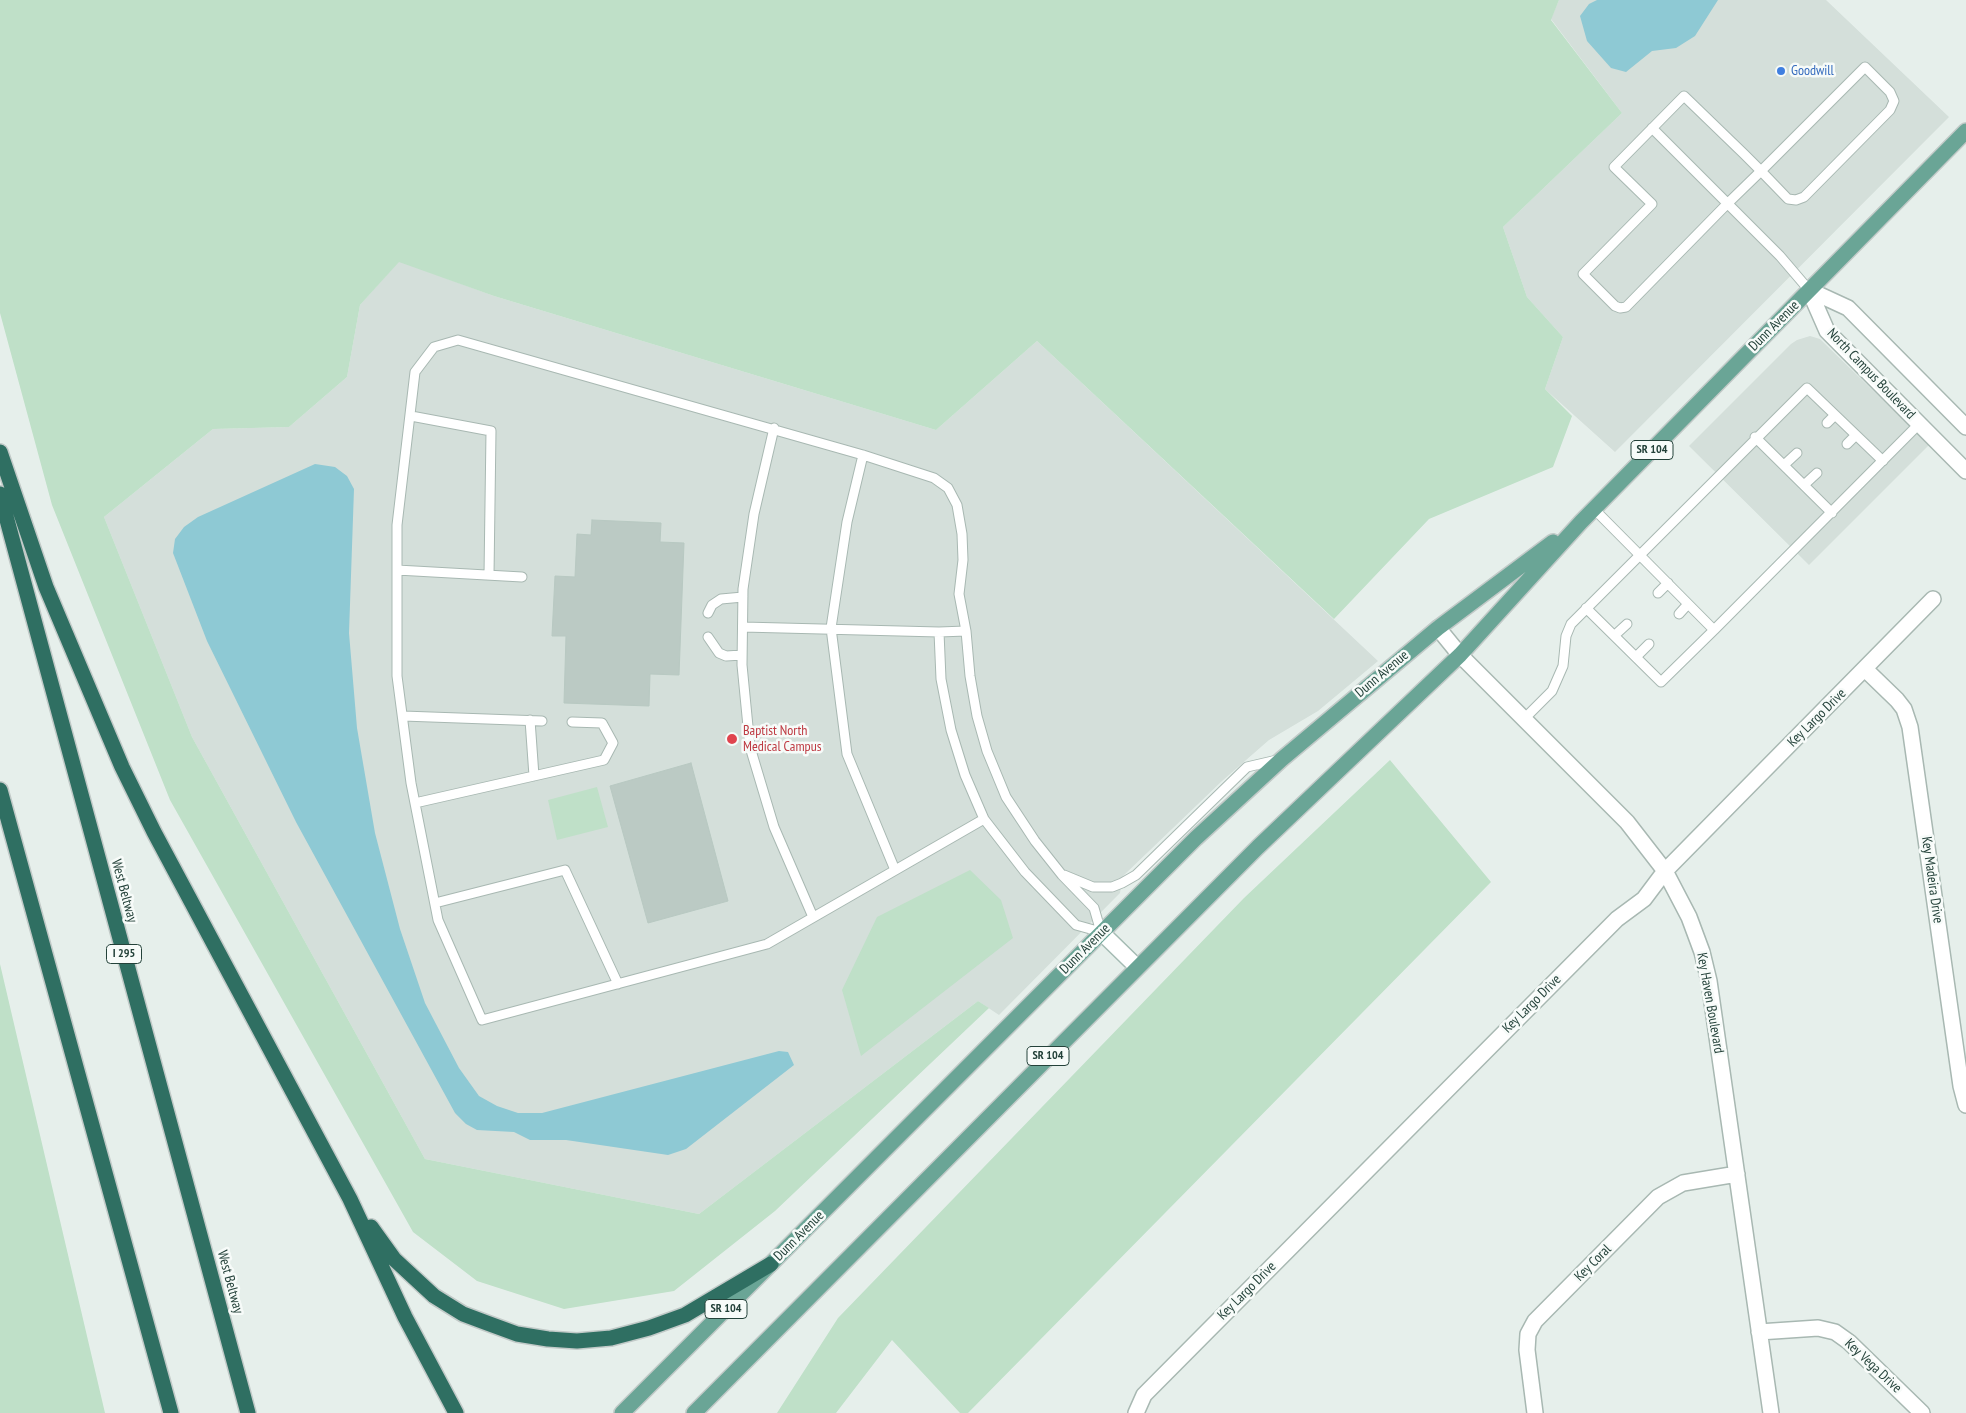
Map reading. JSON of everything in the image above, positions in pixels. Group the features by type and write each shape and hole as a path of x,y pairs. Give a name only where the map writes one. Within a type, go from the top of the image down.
{"highway":[{"path":"0,452 46,587 122,767 154,832 350,1199 405,1317 456,1413"},
{"name":"West Beltway","path":"0,494 248,1413"},
{"path":"0,790 171,1413"},
{"path":"350,1199 394,1259 434,1296 463,1314 517,1334 548,1339 594,1340 649,1328 685,1315 772,1264"}],"main road":[{"name":"Dunn Avenue","path":"694,1413 1258,847 1460,655 1581,522 1966,131"},
{"name":"Dunn Avenue","path":"622,1413 1196,838 1282,759 1438,628 1581,522"}],"street":[{"name":"North Campus Boulevard","path":"1809,290 1827,331 1966,471"},
{"name":"North Campus Boulevard","path":"1809,290 1848,308 1966,427"},
{"name":"Key Largo Drive","path":"1136,1413 1144,1394 1617,919 1644,899 1665,871 1866,670 1933,599"},
{"name":"Key Haven Boulevard","path":"1438,628 1460,655 1627,822 1665,871 1689,917 1702,952 1709,981 1771,1413"},
{"name":"Key Madeira Drive","path":"1866,670 1904,709 1910,727 1961,1086 1966,1105"},
{"path":"1101,932 1137,967"},
{"name":"Key Coral","path":"1536,1413 1527,1350 1528,1334 1535,1321 1664,1193 1683,1183 1737,1174"},
{"name":"Key Vega Drive","path":"1760,1332 1818,1328 1835,1332 1849,1342 1922,1413"}],"lane":[{"path":"1652,128 1614,167 1652,204 1583,274 1615,306 1620,308 1626,307 1728,204 1761,171 1865,66 1890,92 1894,101 1890,110 1804,197 1796,200 1788,198 1761,171 1684,96 1652,128"},
{"path":"1652,128 1780,256 1809,290"},
{"path":"984,819 767,944 482,1020 438,920 415,803 397,676 397,525 415,372 434,347 458,340 774,428 908,469 934,478 948,488 956,505 962,534 963,560 959,594 966,631 970,676 977,716 987,750 1006,797 1035,841 1062,874 1094,908 1101,932"},
{"path":"1524,719 1552,691 1564,666 1566,636 1571,624 1807,388 1883,461"},
{"path":"1827,423 1835,415"},
{"path":"411,416 491,431 489,575"},
{"path":"1586,608 1661,682 1919,424"},
{"path":"774,428 754,514 743,597 742,655 750,747 774,827 813,917"},
{"path":"1847,444 1856,435"},
{"path":"1756,437 1832,513"},
{"path":"1784,465 1797,453"},
{"path":"863,455 847,522 831,628 847,754 895,870"},
{"path":"1804,485 1817,473"},
{"path":"1594,509 1714,630"},
{"path":"397,570 522,577"},
{"path":"1658,593 1668,584"},
{"path":"708,613 712,605 721,599 743,597"},
{"path":"1679,614 1688,604"},
{"path":"1615,635 1627,624"},
{"path":"743,627 966,631"},
{"path":"939,632 941,679 950,730 965,775 984,819 1025,872 1076,925 1101,932"},
{"path":"708,637 719,653 726,656 742,655"},
{"path":"1636,657 1649,644"},
{"path":"402,716 542,721"},
{"path":"530,720 534,776"},
{"path":"415,803 604,760 613,743 602,723 572,722"},
{"path":"1062,874 1093,887 1112,887 1122,883 1136,875 1247,767 1282,759"},
{"path":"435,903 564,870 618,984"}],"shaded area":[{"path":"1559,0 1826,0 1949,117 1615,452 1545,389 1563,337 1527,297 1503,227 1622,113 1551,19"},
{"name":"Baptist North Medical Campus","path":"399,261 494,296 936,430 1037,341 1378,661 1318,711 1269,740 1222,781 1123,876 1120,893 999,1015 978,1001 699,1214 425,1159 192,737 104,517 213,429 289,427 347,377 360,305"},
{"path":"1810,336 1820,339 1929,445 1809,565 1689,446 1791,344"}],"green space":[{"path":"0,0 1559,0 1551,20 1622,113 1503,227 1527,297 1563,337 1545,389 1572,416 1553,467 1429,519 1334,619 1037,341 936,430 494,296 399,262 360,305 347,377 289,427 213,429 104,517 192,737 425,1159 699,1214 978,1001 989,1008 775,1211 674,1291 564,1309 477,1281 413,1232 170,800 52,505 0,313"},
{"path":"1390,760 1491,882 968,1413 960,1413 892,1340 836,1413 777,1413 838,1318 1244,898"},
{"path":"597,787 608,827 557,840 548,800"},
{"path":"970,870 1001,900 1013,938 861,1056 842,990 877,917"},
{"path":"0,964 105,1413 0,1413"}],"water":[{"path":"1597,0 1718,0 1695,36 1676,48 1652,51 1626,72 1611,68 1587,41 1580,16 1589,4"},
{"path":"315,464 335,467 347,476 354,489 349,633 357,728 375,833 400,929 425,1003 459,1068 479,1096 497,1106 518,1113 542,1113 779,1051 788,1052 794,1065 686,1149 668,1155 566,1140 530,1140 514,1132 477,1130 466,1124 455,1113 296,822 207,641 173,553 175,539 184,527 198,517"}],"building":[{"path":"592,520 661,523 660,542 684,543 679,675 650,674 649,706 564,703 566,636 552,636 555,576 575,577 577,534 591,535"},
{"path":"691,763 728,901 648,923 610,786"}],"place":[{"name":"Goodwill","path":"1781,71"},
{"name":"Baptist North Medical Campus","path":"732,739"}]}
